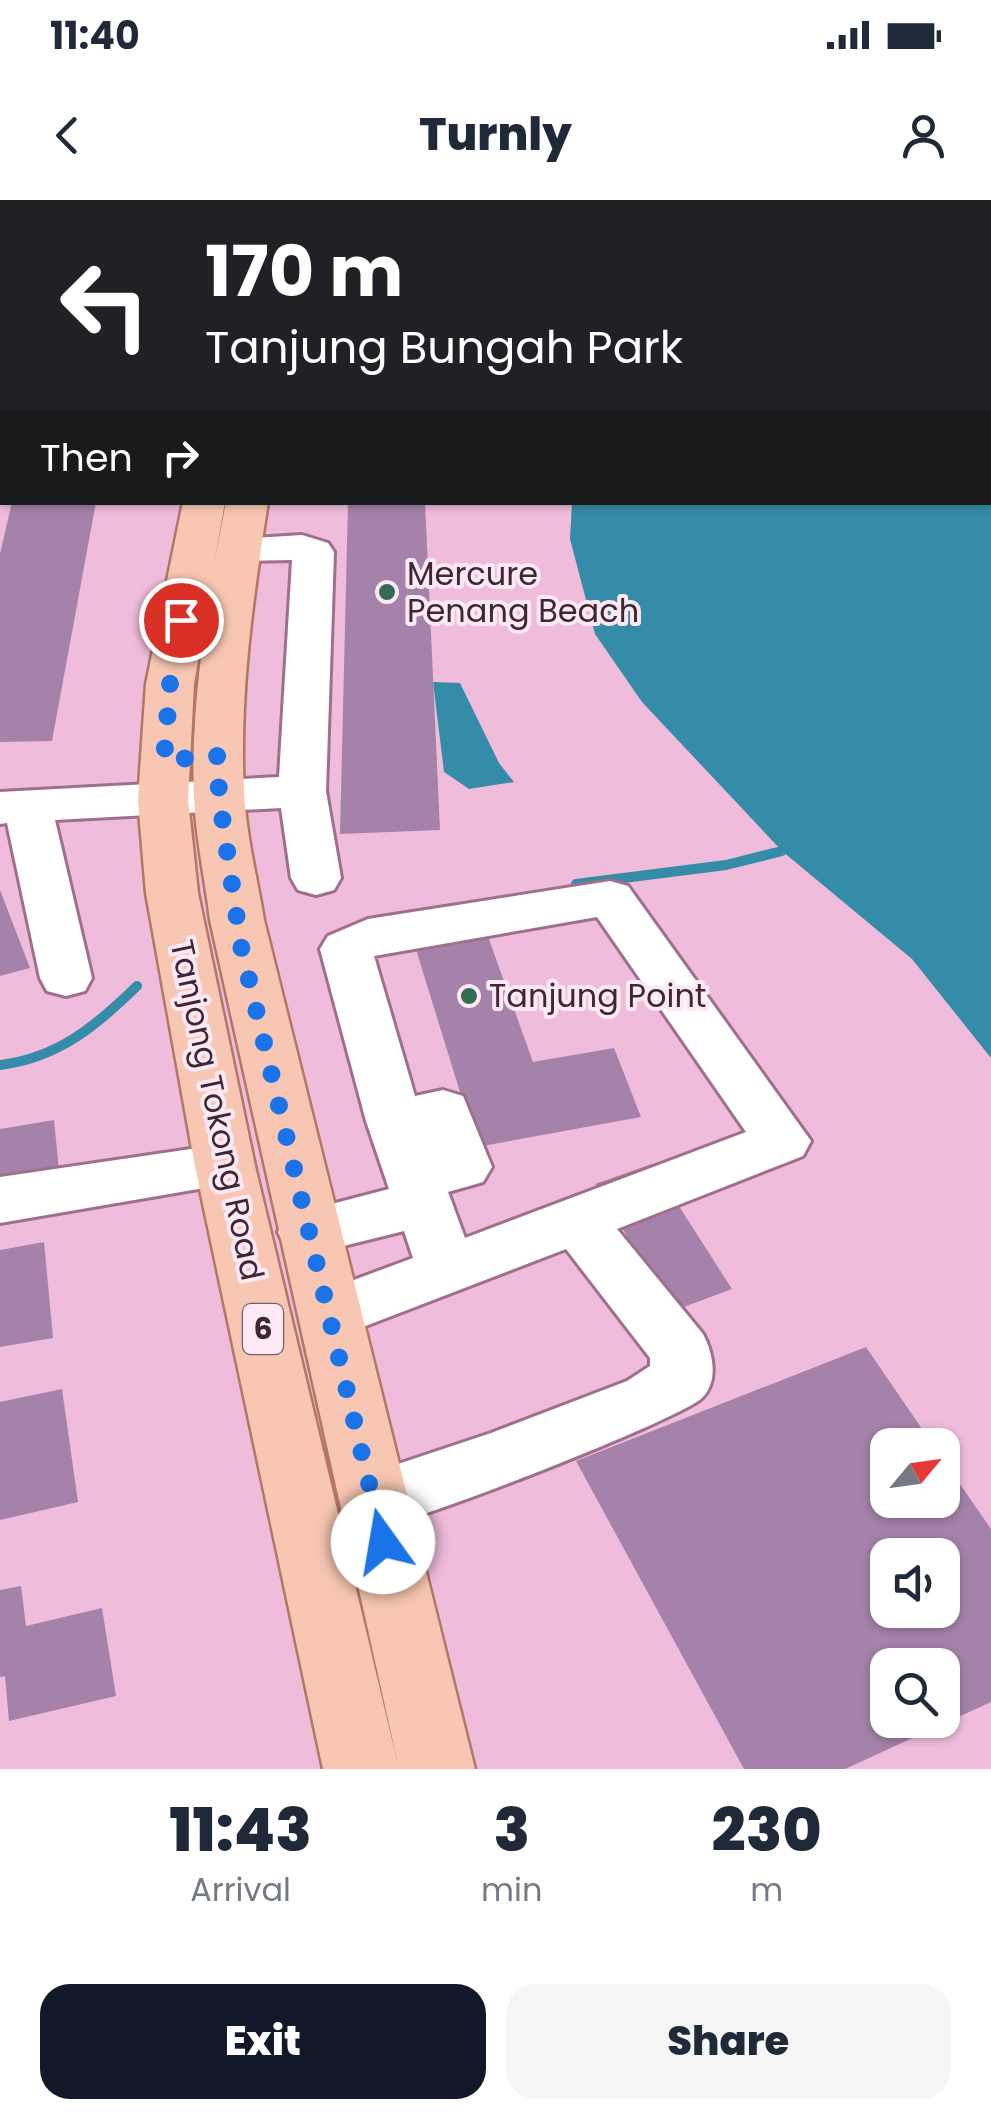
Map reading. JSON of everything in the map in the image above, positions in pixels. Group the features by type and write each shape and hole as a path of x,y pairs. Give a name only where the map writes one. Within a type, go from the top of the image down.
{"main road":[{"name":"6","path":"191,778 170,684 203,505"},
{"name":"6","path":"191,778 247,505"},
{"name":"Tanjong Tokong Road","path":"191,778 172,892 224,1166 361,1769"},
{"name":"Tanjong Tokong Road","path":"191,778 241,946 436,1769"}],"street":[{"path":"238,549 302,547 313,552 302,791 316,878"},
{"path":"66,978 9,800 191,778 302,791"},
{"path":"307,1232 417,1191 463,1167 443,1111 394,1122 346,949 368,937 610,898 783,1141 329,1314"},
{"path":"0,1200 224,1166"},
{"path":"417,1191 447,1269"},
{"path":"373,1500 500,1458 649,1400 680,1379 681,1352 590,1238"}],"water":[{"path":"572,505 991,505 991,1058 912,959 782,851 642,702 595,634 570,539"},
{"path":"433,682 460,683 499,763 514,782 469,789 444,772"}],"building":[{"path":"11,505 95,505 52,741 0,742 0,554"},
{"name":"Mercure Penang Beach","path":"348,505 425,505 440,830 340,834"},
{"path":"0,890 30,968 0,976"},
{"name":"Tanjung Point","path":"486,931 533,1062 614,1048 641,1117 477,1147 414,943"},
{"path":"54,1120 60,1180 0,1190 0,1129"},
{"path":"652,1164 732,1289 673,1311 595,1184"},
{"path":"44,1242 53,1338 0,1347 0,1250"},
{"path":"866,1347 921,1428 870,1428 870,1518 960,1518 960,1484 991,1529 991,1702 960,1716 960,1648 870,1648 870,1738 913,1738 845,1769 744,1769 576,1461"},
{"path":"62,1389 78,1502 0,1520 0,1402"},
{"path":"21,1586 26,1626 102,1608 116,1696 9,1721 5,1676 0,1677 0,1590"}],"waterway":[{"path":"576,884 726,865 782,851"},
{"path":"0,1065 40,1055 75,1038 137,986"}],"place":[{"name":"Mercure Penang Beach","path":"387,592"},
{"name":"Tanjung Point","path":"469,996"}],"route":[{"path":"181,620 170,684 164,760 218,756 219,796 241,946 383,1542"}]}
